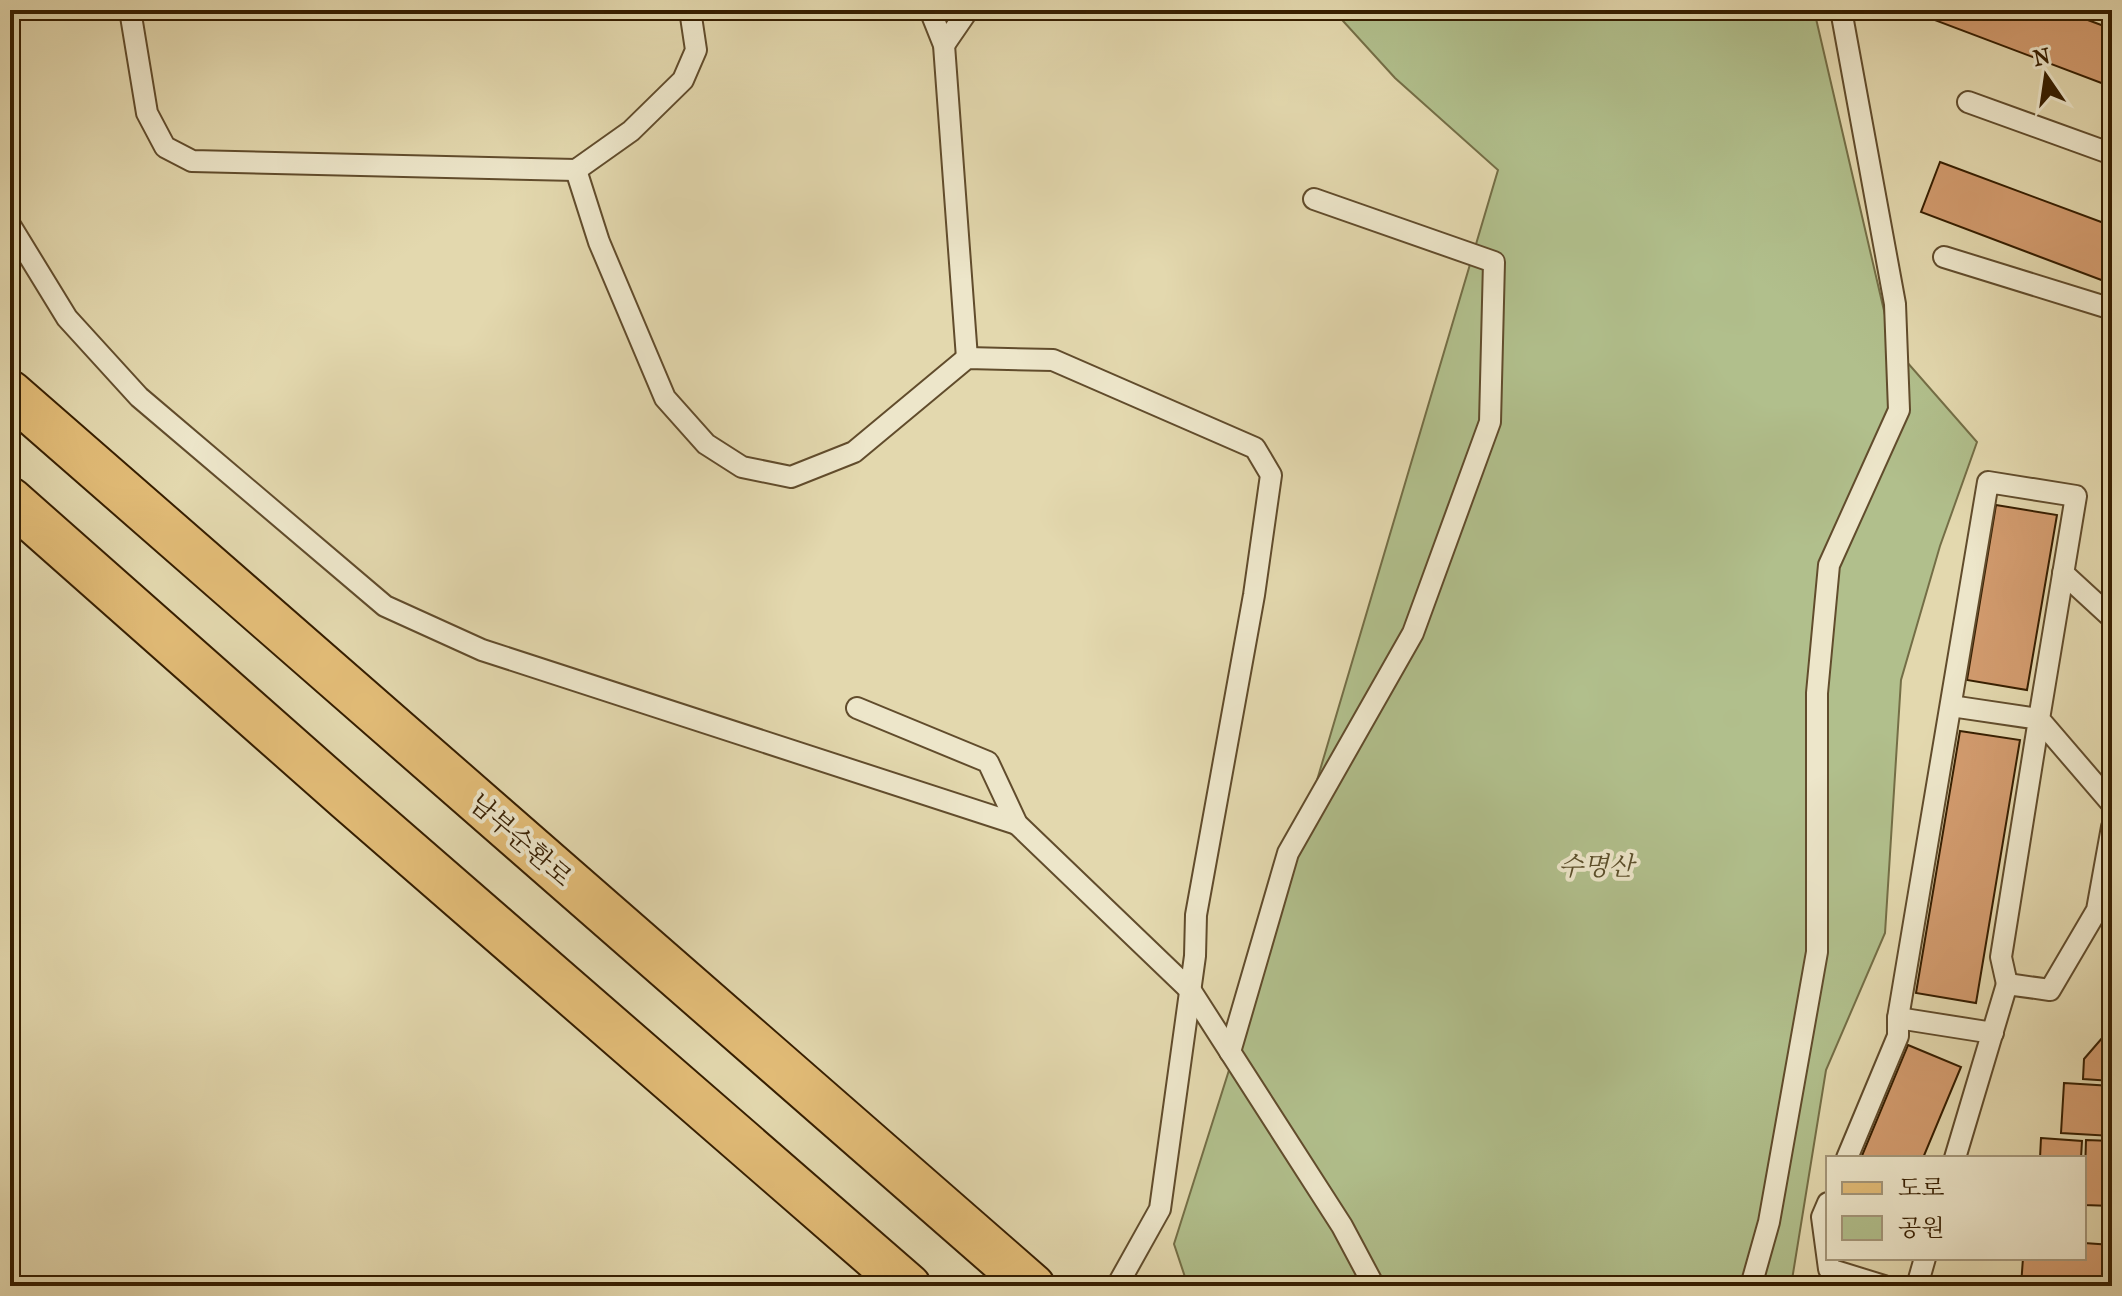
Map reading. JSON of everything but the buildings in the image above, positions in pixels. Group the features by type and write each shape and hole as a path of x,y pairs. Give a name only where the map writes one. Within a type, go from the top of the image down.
{"main road":[{"name":"남부순환로","path":"10,393 1032,1286"},
{"path":"10,500 908,1286"}],"lane":[{"path":"130,10 147,113 165,147 192,161 576,170 631,131 683,80 696,50 690,10"},
{"path":"930,10 944,45 967,358"},
{"path":"944,45 968,10"},
{"path":"1751,1286 1769,1222 1817,952 1817,693 1829,565 1899,410 1895,304 1841,10"},
{"path":"1968,102 2112,154"},
{"path":"576,170 599,242 665,398 706,444 742,467 791,477 854,452 967,358 1053,360 1255,448 1271,475 1254,595 1196,915 1191,991 1160,1209 1117,1286"},
{"path":"1230,1052 1288,853 1413,633 1490,422 1494,262 1314,199"},
{"path":"10,225 67,318 139,397 385,606 482,650 1017,824"},
{"path":"1944,257 2112,309"},
{"path":"1848,1156 1898,1036 1898,1018 1988,482 2076,496 2001,957 2007,984 1956,1156"},
{"path":"2063,573 2112,618"},
{"path":"1951,706 2039,719 2112,804"},
{"path":"857,708 988,762 1017,824 1191,991 1342,1226 1374,1286"},
{"path":"2007,984 2050,990 2097,910 2112,827"},
{"path":"1898,1018 1993,1033"},
{"path":"1826,1208 1822,1217 1826,1247"},
{"path":"1828,1260 1829,1269 1884,1286"},
{"path":"1917,1286 1924,1260"}],"green space":[{"name":"수명산","path":"1333,10 1814,10 1892,345 1977,442 1940,546 1901,680 1885,933 1826,1070 1791,1286 1188,1286 1174,1244 1261,969 1498,170 1395,78"}]}
